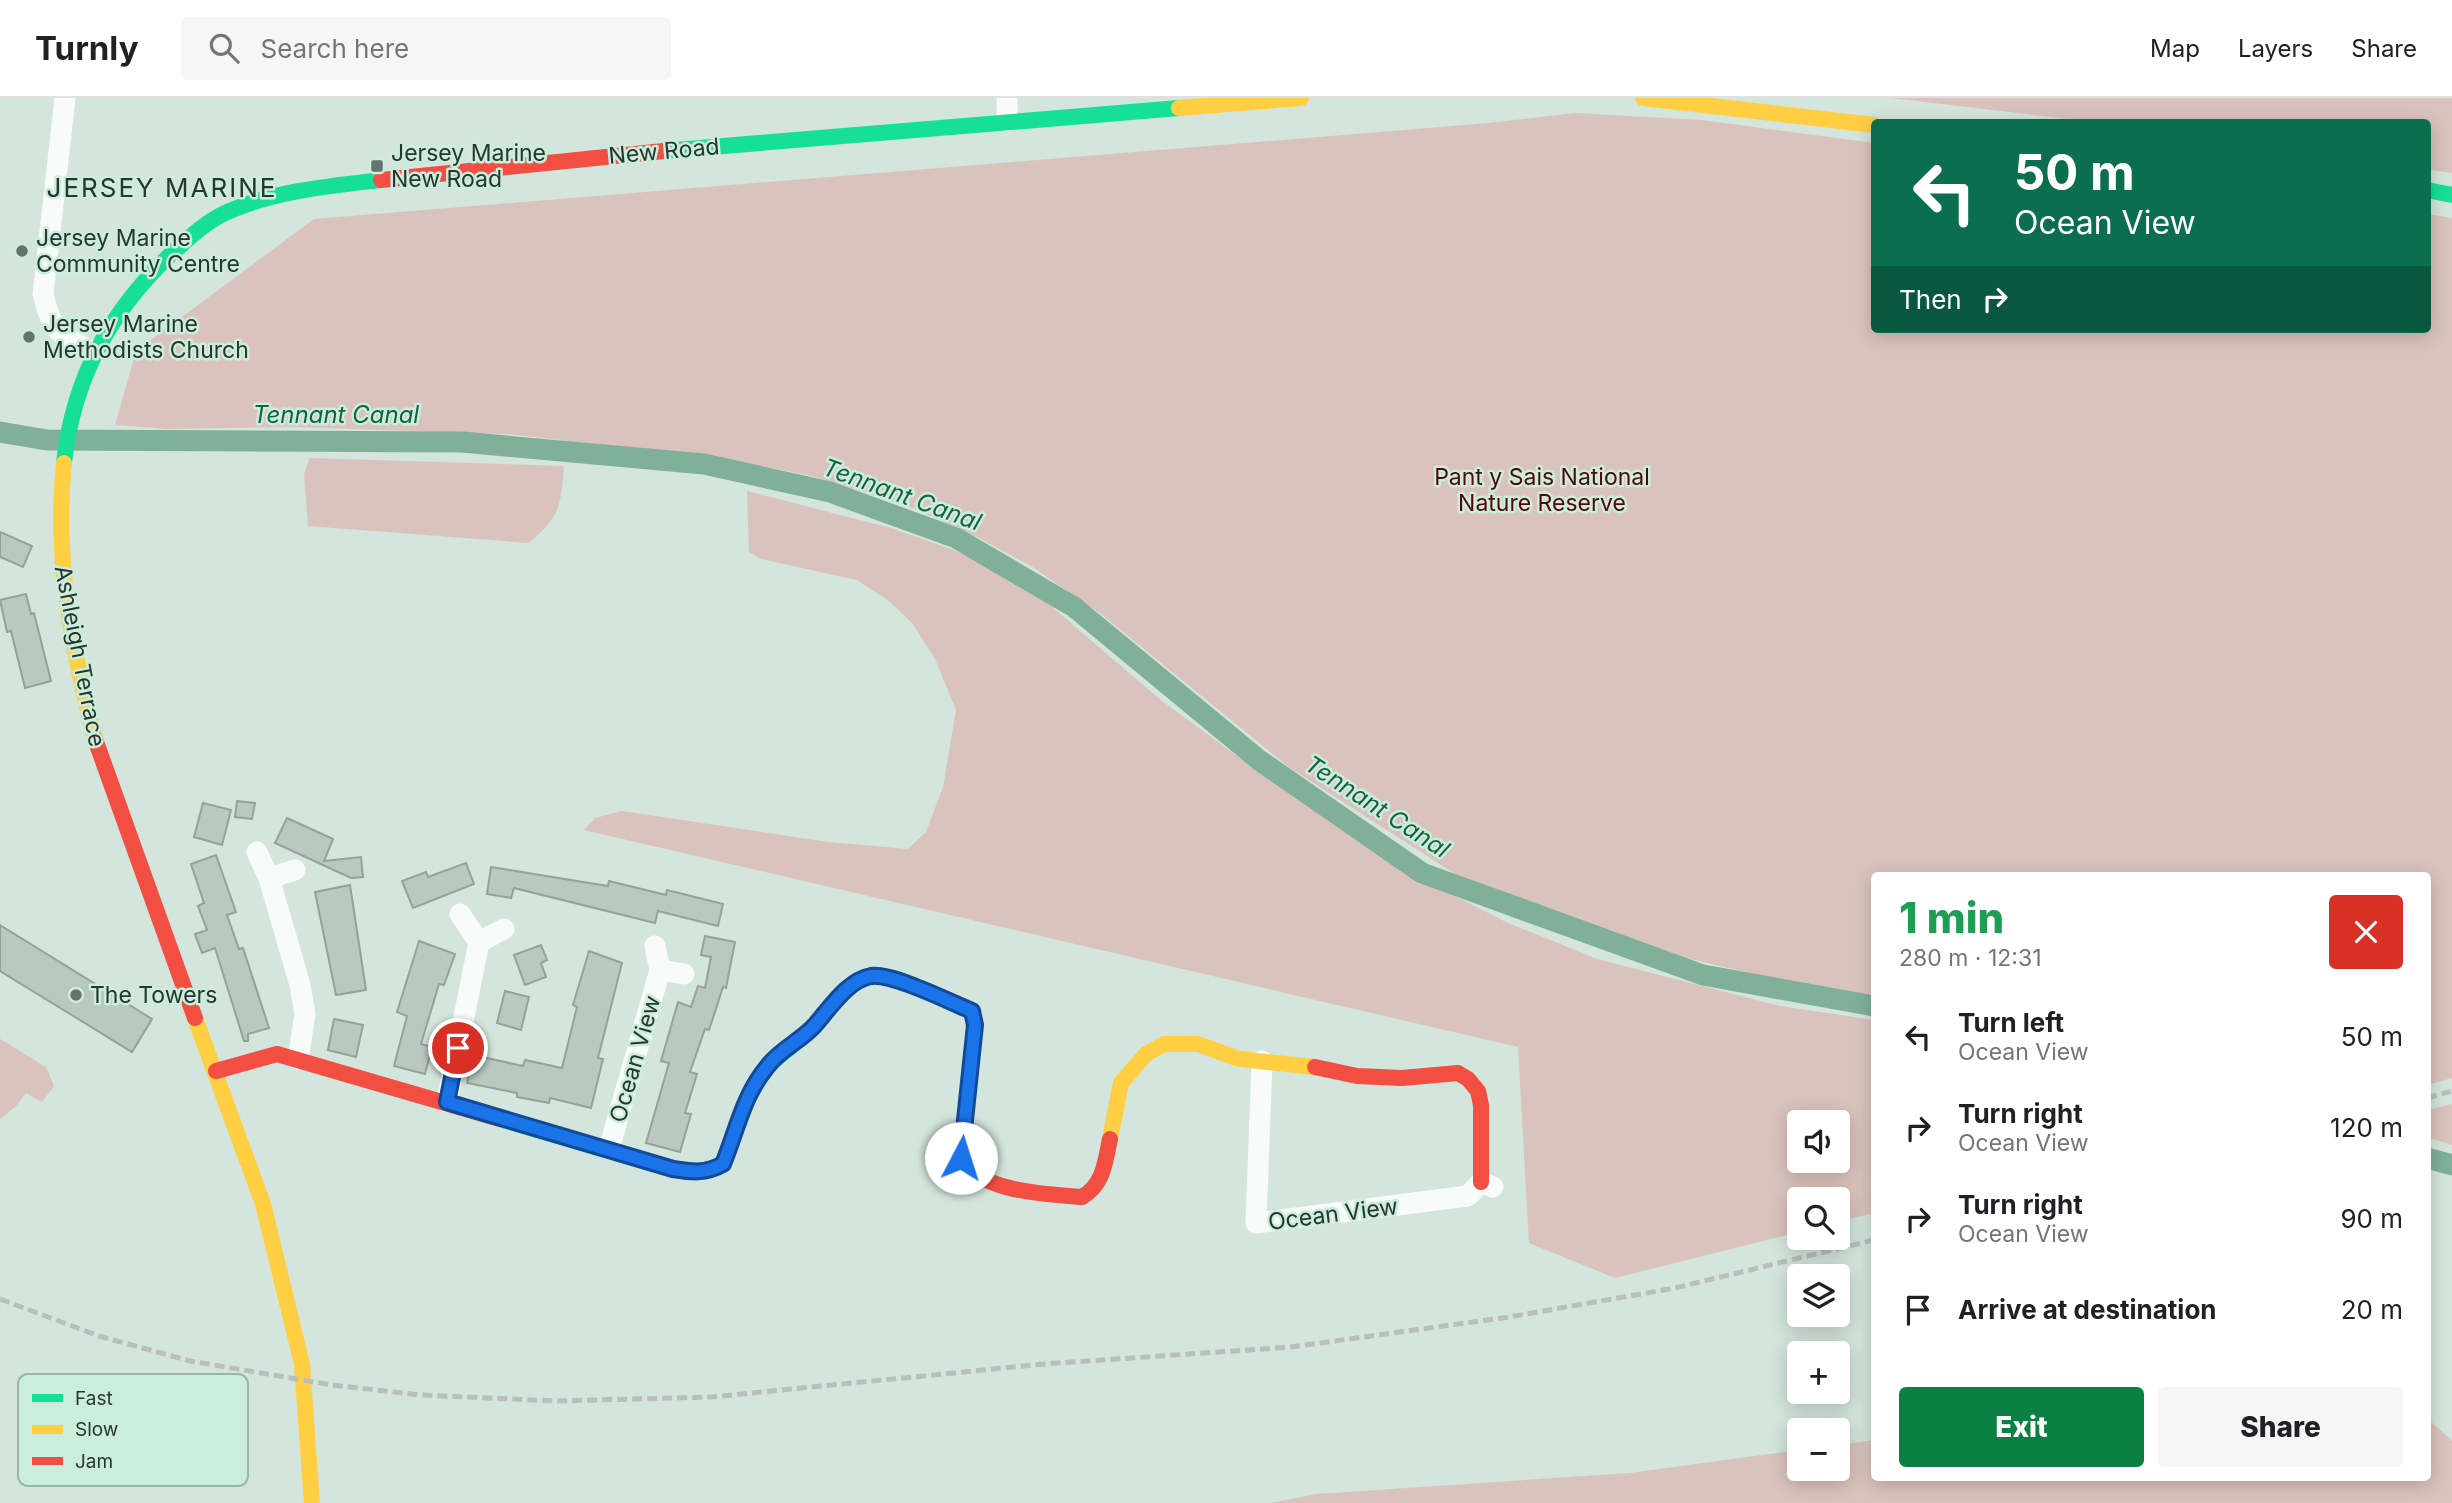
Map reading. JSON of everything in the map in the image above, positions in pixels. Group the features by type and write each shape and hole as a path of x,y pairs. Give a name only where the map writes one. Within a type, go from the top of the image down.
{"main road":[{"name":"New Road","path":"95,353 116,316 141,281 181,245 225,213 318,187 531,163 1301,98"},
{"path":"1643,98 1871,125"},
{"path":"2431,191 2452,195"},
{"name":"Ashleigh Terrace","path":"95,353 83,379 62,450 58,521 64,590 87,708 100,758 263,1204 302,1364 312,1503"},
{"name":"Ocean View","path":"216,1071 277,1054 673,1169 697,1173 711,1171 723,1164 737,1120 766,1067 781,1051 812,1029 858,981 872,976 888,976 932,996 947,998 972,1011 975,1025 961,1158 967,1170 990,1183 1082,1197 1095,1189 1107,1153 1121,1083 1146,1054 1164,1044 1198,1044 1239,1059 1317,1067 1357,1076 1402,1078 1458,1073 1468,1079 1478,1091 1487,1184"}],"street":[{"path":"65,98 43,294 49,320 63,337 95,353"},
{"path":"1007,98 1007,121"},
{"path":"257,852 269,878 304,1004 298,1059"},
{"path":"269,878 295,870"},
{"path":"447,1102 480,942 460,914"},
{"path":"480,942 504,929"},
{"name":"Ocean View","path":"609,1149 660,970 655,946"},
{"name":"Ocean View","path":"660,970 684,974"},
{"name":"Ocean View","path":"1262,1061 1256,1223 1468,1196 1487,1184"}],"green space":[{"path":"1891,98 2452,98 2452,173 2431,170 2431,119 2068,119"},
{"name":"Pant y Sais National Nature Reserve","path":"1575,113 1701,120 1871,143 1871,333 2431,333 2431,215 2452,218 2452,1078 2431,1084 2431,872 1871,872 1871,998 1815,989 1687,958 1457,875 1290,768 1101,614 1031,566 977,537 913,508 812,476 721,458 505,434 291,427 166,429 115,425 136,351 314,219 1489,123"},
{"path":"310,458 564,466 562,491 553,518 528,543 308,526 304,474"},
{"path":"747,491 891,528 962,553 1030,588 1162,701 1270,780 1409,873 1506,922 1597,959 1780,1006 1871,1020 1871,1214 1850,1219 1850,1187 1787,1187 1787,1235 1615,1278 1529,1243 1518,1047 584,830 595,818 622,811 828,842 908,849 926,832 943,787 956,710 935,659 913,624 889,601 857,580 761,559 749,552"},
{"path":"0,1039 46,1067 54,1086 42,1102 26,1093 16,1106 0,1119"},
{"path":"2452,1104 2452,1145 2431,1138 2431,1109"},
{"path":"2431,1422 2452,1441 2452,1503 1270,1503 1317,1494 1630,1473 1787,1452 1787,1481 1850,1481 1850,1443 1871,1440 1871,1481 2431,1481"}],"building":[{"path":"0,532 32,546 23,567 0,557"},
{"path":"26,594 31,614 34,613 51,681 25,688 11,631 7,632 0,600"},
{"path":"237,801 255,803 252,819 235,817"},
{"path":"203,803 231,810 222,845 194,837"},
{"path":"287,818 333,839 324,861 361,857 363,877 351,878 275,843"},
{"path":"216,855 236,912 227,915 239,949 243,948 269,1028 248,1034 248,1041 244,1041 215,948 202,953 195,934 207,930 198,906 204,903 191,864"},
{"path":"466,863 474,884 413,908 402,881 426,872 428,877"},
{"path":"491,867 608,886 609,881 666,895 667,890 723,904 718,926 658,911 655,923 514,888 511,898 487,894"},
{"path":"350,885 366,990 336,995 315,892"},
{"name":"The Towers","path":"0,925 152,1019 132,1052 0,971"},
{"path":"705,936 735,942 726,988 723,987 709,1030 705,1029 690,1072 697,1074 685,1113 691,1114 680,1152 646,1143 669,1063 661,1061 678,1002 691,1007 698,986 705,988 711,957 701,955"},
{"path":"419,941 455,954 444,985 439,984 421,1044 432,1047 425,1074 394,1066 407,1016 397,1012"},
{"path":"541,945 547,960 541,963 546,977 525,985 514,955"},
{"path":"589,951 622,963 598,1058 603,1059 591,1108 550,1098 549,1103 517,1097 517,1093 467,1083 473,1055 523,1066 525,1060 562,1068 577,1007 573,1005"},
{"path":"505,991 529,997 521,1030 497,1023"},
{"path":"334,1019 363,1025 356,1057 328,1050"}],"waterway":[{"name":"Tennant Canal","path":"0,432 47,440 462,442 704,464 830,492 956,538 1074,607 1259,760 1422,873 1703,975 1871,1005"},
{"name":"Tennant Canal","path":"2431,1159 2452,1165"}],"railway":[{"path":"2431,1097 2452,1091"},
{"path":"0,1299 99,1336 190,1361 332,1385 420,1395 557,1401 711,1397 1044,1364 1291,1347 1509,1317 1675,1288 1871,1241"}],"traffic: fast":[{"path":"664,151 1179,108"},
{"path":"64,463 76,403 97,349 129,300 170,255 217,217 262,199 302,190 381,180"},
{"path":"2431,191 2452,195"},
{"path":"500,1119 673,1169 711,1169 723,1164 745,1103 760,1076 772,1062 808,1032 852,984 871,976 885,976 928,991"}],"traffic: slow":[{"path":"1179,108 1301,98"},
{"path":"1643,98 1871,125"},
{"path":"64,463 61,533 63,568 72,637 95,739"},
{"path":"195,1018 263,1204 302,1364 312,1503"},
{"path":"1110,1139 1121,1083 1146,1054 1164,1044 1198,1044 1239,1059 1315,1067"}],"traffic: jam":[{"path":"381,180 664,151"},
{"path":"95,739 195,1018"},
{"path":"928,991 972,1011 975,1025 961,1158 970,1169 982,1178 1015,1189 1082,1197 1099,1179 1110,1139"},
{"path":"216,1071 277,1054 500,1119"},
{"path":"1315,1067 1357,1076 1402,1078 1458,1073 1468,1079 1478,1091 1481,1105 1481,1182"}],"place":[{"name":"Jersey Marine New Road","path":"377,166"},
{"name":"Jersey Marine Community Centre","path":"22,251"},
{"name":"Jersey Marine Methodists Church","path":"29,337"},
{"name":"The Towers","path":"76,995"}],"district":[{"name":"JERSEY MARINE","path":"162,188"}],"route":[{"path":"458,1048 447,1102 673,1169 697,1173 711,1171 723,1164 737,1120 766,1067 781,1051 812,1029 858,981 872,976 888,976 932,996 947,998 972,1011 975,1025 961,1158"}]}
